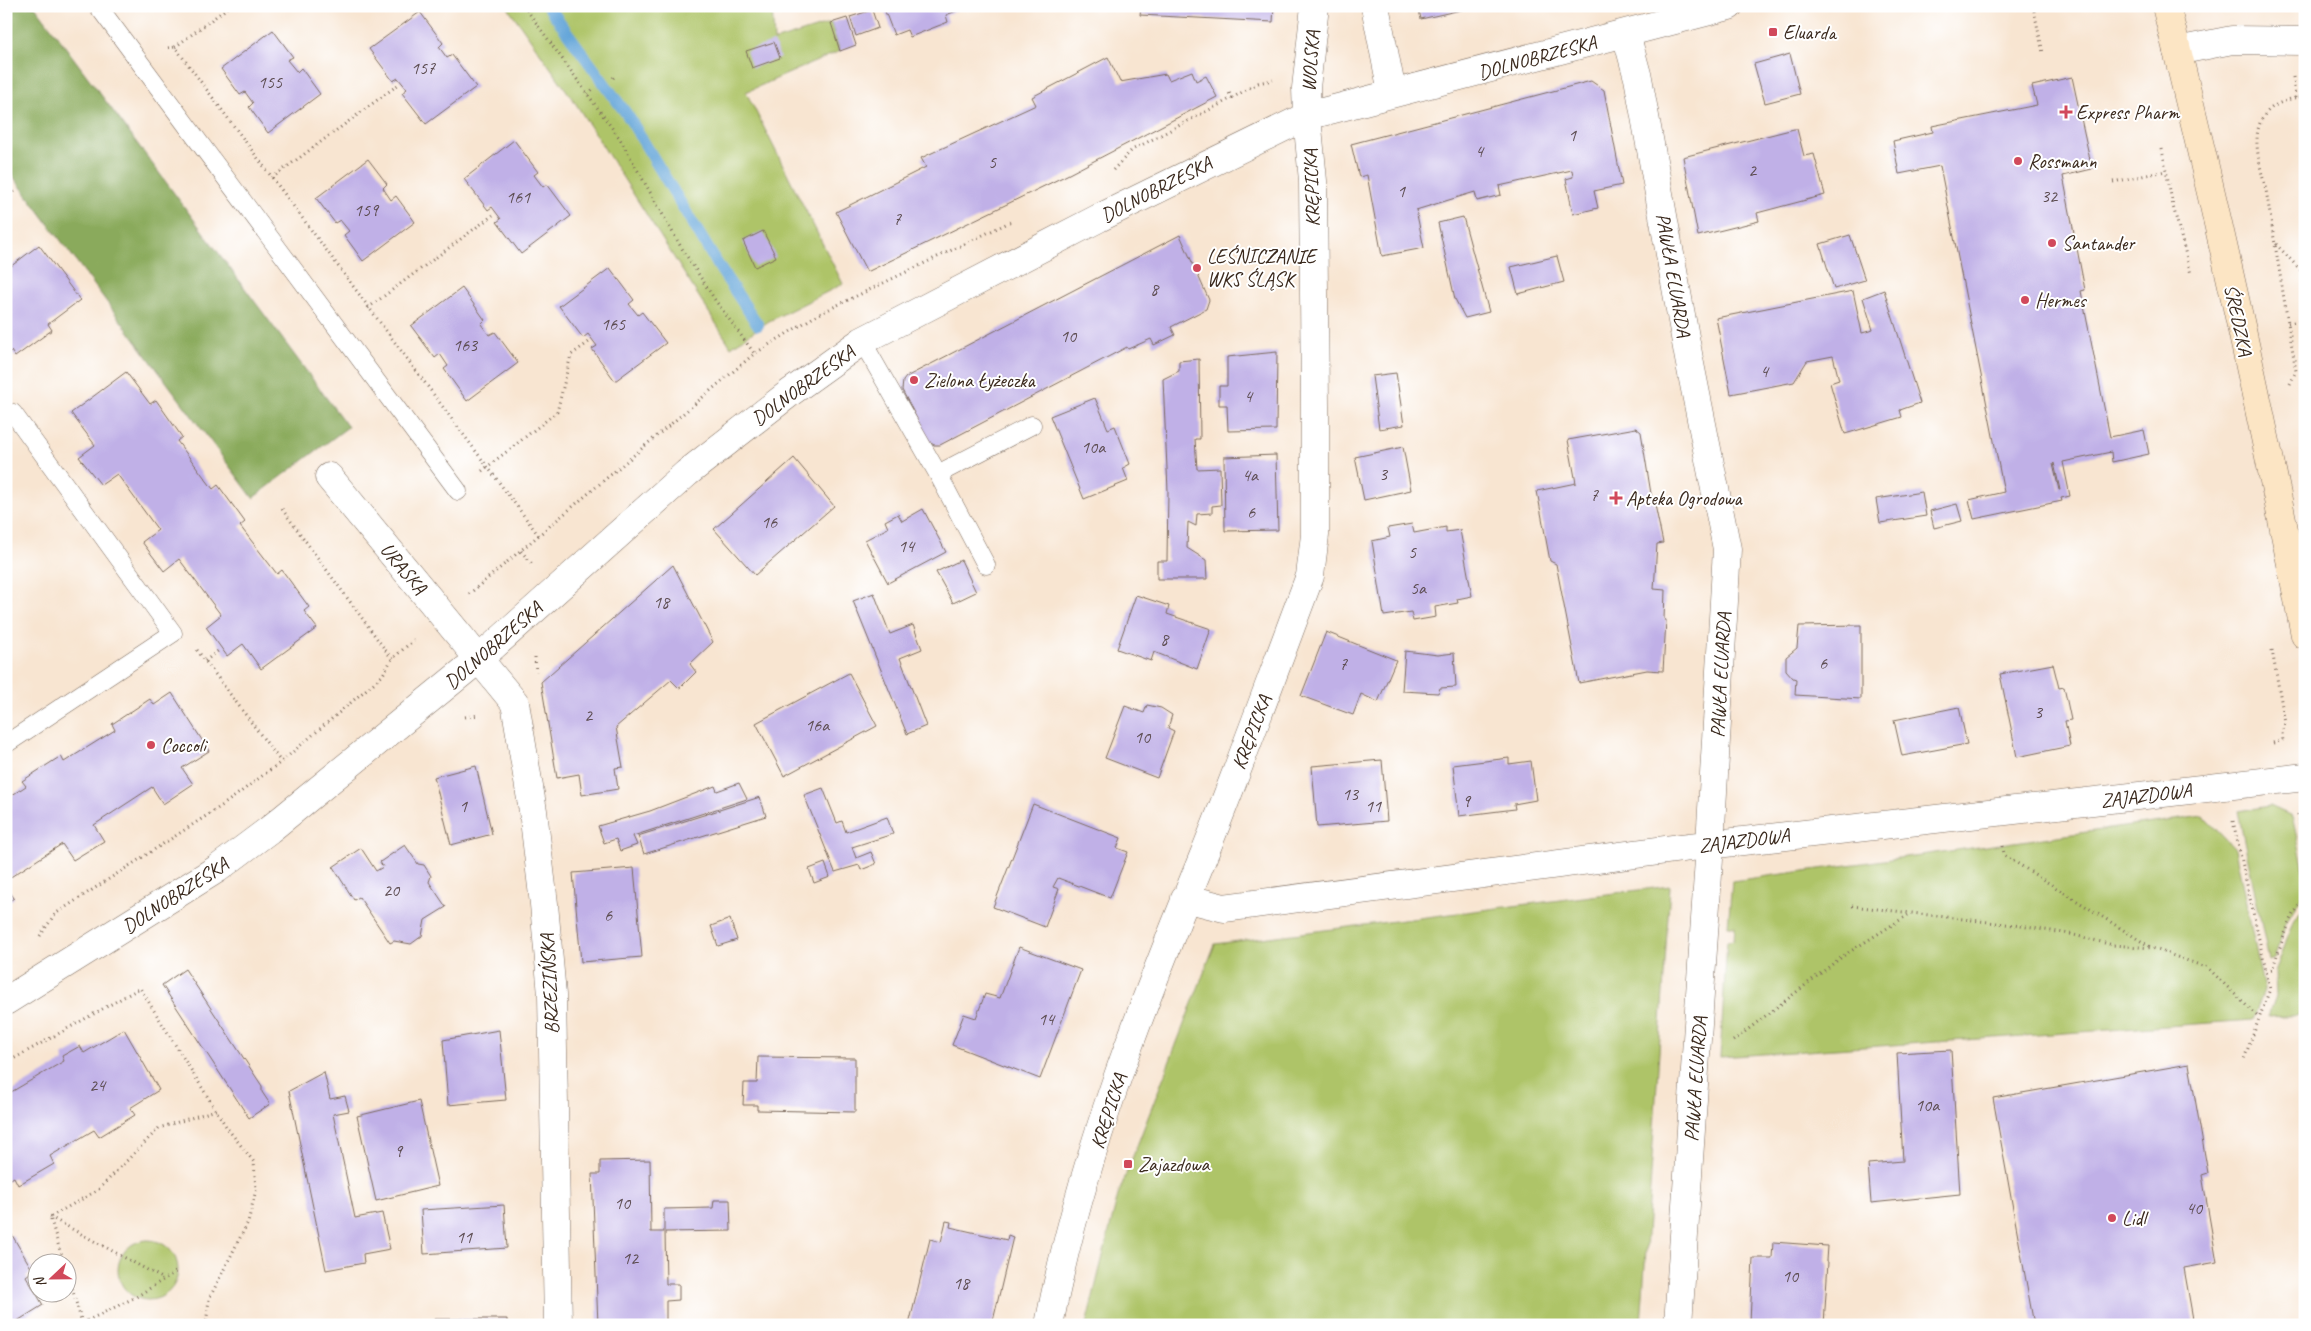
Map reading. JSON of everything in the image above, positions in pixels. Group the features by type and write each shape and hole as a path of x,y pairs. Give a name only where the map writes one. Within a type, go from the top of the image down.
{"main road":[{"name":"ŚREDZKA","path":"2166,6 2261,420 2305,635"}],"street":[{"name":"WOLSKA","path":"1307,116 1306,88 1315,6"},
{"path":"1375,6 1392,92"},
{"name":"DOLNOBRZESKA","path":"6,1001 217,869 269,830 480,658 687,473 791,392 862,341 1108,213 1307,116 1392,92 1438,83 1729,6"},
{"name":"PAWŁA ELUARDA","path":"1626,34 1638,78 1689,359 1727,549 1710,844 1678,1325"},
{"path":"2177,51 2232,40 2305,40"},
{"name":"KRĘPICKA","path":"1049,1325 1072,1224 1102,1125 1144,1001 1209,842 1310,576 1314,535 1315,406 1313,181 1307,116"},
{"name":"URASKA","path":"329,477 480,658"},
{"name":"BRZEZIŃSKA","path":"480,658 515,703 533,811 544,904 552,995 558,1325"},
{"name":"ZAJAZDOWA","path":"1185,898 1224,908 1710,844 2305,777"}],"lane":[{"path":"98,6 458,490"},
{"path":"862,341 938,474 986,565"},
{"path":"6,418 13,413 173,633 6,744"},
{"path":"938,474 1032,425"}],"path":[{"path":"167,48 175,47 230,6"},
{"path":"524,6 620,139 681,247 710,293 754,354"},
{"path":"2033,6 2043,53"},
{"path":"175,47 538,536"},
{"path":"272,178 399,84"},
{"path":"588,94 594,88"},
{"path":"1113,170 1132,150 1232,98 1228,91"},
{"path":"2296,371 2260,165 2256,132 2264,114 2279,103 2305,96"},
{"path":"2113,182 2166,171"},
{"path":"6,198 15,191"},
{"path":"2173,206 2192,279"},
{"path":"368,308 493,215"},
{"path":"2275,243 2305,275"},
{"path":"2288,323 2305,320"},
{"path":"487,467 557,412 571,355 588,342"},
{"path":"282,509 392,658"},
{"path":"173,633 188,639 281,762"},
{"path":"55,914 215,810 281,762 382,676 392,658 418,636"},
{"path":"2270,643 2285,723 2282,733 2284,746"},
{"path":"205,661 218,651"},
{"path":"2226,785 2270,989 2244,1059"},
{"path":"2297,806 2305,848"},
{"path":"1999,811 2004,855 2152,948 2208,968 2259,1018"},
{"path":"2266,971 2272,970 2289,924 2296,909 2305,897"},
{"path":"1852,906 2014,925 2070,934 2113,945 2152,948"},
{"path":"1697,1040 1731,1042 1843,956 1909,914"},
{"path":"6,1063 140,988 216,1110 254,1162 256,1190 248,1222 209,1299 206,1325"},
{"path":"50,1218 98,1190 159,1128 216,1110"},
{"path":"50,1218 61,1254"},
{"path":"50,1218 164,1279"},
{"path":"78,1325 136,1297 177,1271"},
{"path":"77,1304 82,1323"}],"green space":[{"path":"6,6 35,6 348,427 253,498 6,167"},
{"path":"507,6 772,6 774,41 831,23 840,51 746,92 843,284 769,321 731,347 576,104"},
{"path":"2270,806 2292,816 2305,874 2305,889 2286,923 2274,959 2269,961 2238,811"},
{"path":"2203,816 2235,849 2264,990 2253,1020 1720,1057 1727,941 1734,940 1735,926 1728,926 1732,881"},
{"path":"1670,886 1641,1325 1086,1325 1118,1195 1215,944"},
{"path":"2305,903 2305,1015 2268,1017 2276,996 2275,973 2293,921"},
{"path":"148,1240 165,1245 173,1253 178,1270 173,1287 165,1295 148,1300 131,1295 123,1287 118,1270 123,1253 131,1245"}],"building":[{"path":"883,6 969,6 946,15 948,22 910,37 907,30 894,35"},
{"path":"1141,6 1274,6 1273,22 1140,15"},
{"path":"1418,6 1474,6 1474,7 1421,19"},
{"path":"872,10 878,28 856,36 850,17"},
{"path":"420,12 443,43 439,47 447,58 452,55 476,87 426,124 402,93 407,89 398,78 393,81 369,49"},
{"path":"847,18 856,45 840,51 831,23"},
{"path":"273,30 293,57 287,60 297,72 301,68 320,94 268,133 249,107 253,103 245,92 240,95 221,69"},
{"path":"774,42 780,58 752,68 746,51"},
{"path":"1790,54 1800,94 1765,103 1754,64"},
{"path":"1108,57 1120,82 1166,74 1169,80 1192,71 1196,81 1206,76 1217,97 1067,175 867,272 836,212 926,167 921,158 1036,105 1032,97"},
{"name":"Hermes","path":"2072,77 2092,169 2063,176 2085,290 2081,291 2110,437 2144,430 2149,454 2112,462 2111,452 2063,462 2070,496 2061,498 2062,501 1974,519 1969,500 2004,492 1940,166 1899,174 1893,141 1933,132 1932,126 2037,105 2032,86","holes":["2054,463 2060,490 2053,464"]},
{"path":"1591,81 1604,90 1622,185 1594,191 1598,208 1573,214 1566,179 1573,177 1572,170 1499,186 1501,195 1477,201 1475,192 1416,210 1424,248 1382,256 1367,175 1359,177 1351,144"},
{"path":"1797,129 1804,156 1814,154 1825,195 1757,213 1759,221 1698,236 1683,157"},
{"path":"514,140 538,172 534,175 543,187 547,184 571,216 521,254 497,222 501,219 492,207 488,210 464,179"},
{"path":"368,159 387,184 383,188 391,200 396,196 415,222 363,261 344,235 349,231 340,220 335,223 316,198"},
{"path":"1463,217 1489,312 1465,318 1455,299 1438,223"},
{"path":"763,231 776,257 755,267 743,241"},
{"path":"1180,235 1209,300 1206,309 1171,327 1175,335 1154,345 1151,339 1128,349 1127,347 940,445 934,445 929,442 902,390 903,381 906,377"},
{"path":"1850,235 1865,280 1834,289 1820,244"},
{"path":"39,245 80,300 48,324 52,330 15,357 11,351 6,355 6,270"},
{"path":"1557,256 1564,282 1518,294 1511,267"},
{"path":"610,268 634,300 629,304 638,315 642,312 666,343 615,381 592,349 597,346 588,334 583,338 559,306"},
{"path":"462,288 485,320 481,324 489,335 495,332 518,363 467,401 444,369 448,366 440,354 435,358 411,326"},
{"path":"1884,290 1920,403 1900,410 1902,417 1845,434 1830,383 1839,380 1833,356 1807,361 1794,382 1731,394 1716,318 1853,291 1862,333 1873,330 1863,298"},
{"path":"1277,352 1276,430 1228,431 1227,405 1219,405 1219,386 1227,386 1227,357"},
{"path":"1199,359 1200,439 1195,439 1197,469 1220,468 1221,505 1212,506 1212,513 1197,514 1196,526 1188,522 1187,548 1206,560 1207,579 1157,579 1157,561 1167,561 1168,491 1163,379 1179,371 1179,361"},
{"path":"126,372 150,404 156,400 182,437 177,441 213,489 218,485 245,522 240,526 277,574 282,570 309,607 304,611 317,628 261,669 243,644 227,656 206,627 221,615 179,559 164,571 142,542 158,530 117,474 101,485 79,457 95,445 71,413"},
{"path":"1396,373 1404,425 1379,429 1372,376"},
{"path":"1095,398 1108,429 1115,426 1130,464 1123,468 1128,481 1084,499 1050,416"},
{"path":"1636,428 1641,432 1652,500 1654,500 1663,543 1657,544 1654,589 1665,590 1664,619 1666,620 1663,671 1647,670 1579,683 1556,564 1550,561 1537,491 1576,483 1568,440"},
{"path":"1403,447 1411,490 1364,500 1355,457"},
{"path":"1276,455 1278,530 1225,531 1224,457"},
{"path":"794,458 834,506 755,575 714,529"},
{"path":"1922,492 1926,516 1880,523 1876,499"},
{"path":"1957,504 1962,521 1934,528 1930,511"},
{"path":"923,509 946,552 888,583 865,540 888,528 885,521 898,514 902,521"},
{"path":"1412,524 1414,533 1446,527 1446,532 1460,530 1472,596 1457,599 1458,603 1435,607 1436,617 1413,621 1411,612 1384,616 1372,541 1390,537 1388,528"},
{"path":"961,560 976,592 953,603 936,572"},
{"path":"673,565 713,642 690,664 696,672 681,687 679,688 671,680 616,727 623,767 615,768 618,789 582,795 579,774 557,778 541,682"},
{"path":"874,593 890,634 913,625 922,649 900,658 926,726 907,734 853,601"},
{"path":"1136,595 1169,606 1167,614 1211,629 1197,669 1154,652 1151,661 1117,649"},
{"path":"1861,625 1861,699 1795,695 1796,679 1786,670 1786,657 1797,648 1799,626"},
{"path":"1326,632 1396,660 1378,702 1361,694 1353,715 1301,696"},
{"path":"1405,651 1438,655 1454,653 1456,687 1440,688 1438,693 1402,691"},
{"path":"2053,664 2059,688 2064,687 2071,720 2065,721 2070,746 2017,757 2000,674"},
{"path":"849,673 877,726 784,776 756,723"},
{"path":"172,693 209,751 182,768 193,784 163,804 152,787 94,825 104,841 73,860 62,844 6,880 6,799 26,786 22,781 61,756 64,762 115,730 112,724 150,699 154,705"},
{"path":"1147,705 1161,708 1172,715 1168,728 1174,731 1157,778 1105,758 1125,706 1144,713"},
{"path":"1959,707 1967,744 1902,756 1894,720"},
{"path":"1509,758 1509,764 1531,761 1536,800 1514,804 1515,809 1459,816 1453,765"},
{"path":"1382,760 1387,821 1317,827 1312,766"},
{"path":"476,766 492,834 451,845 434,777"},
{"path":"739,783 747,799 633,836 637,845 620,851 616,839 604,843 598,826 650,811 715,786 717,791"},
{"path":"823,788 837,823 842,821 846,832 887,817 893,834 852,847 856,858 871,852 876,864 861,870 859,865 835,872 804,795"},
{"path":"760,797 766,816 644,854 638,836"},
{"path":"1033,804 1121,838 1117,848 1128,852 1110,898 1058,878 1053,887 1059,889 1045,927 993,907"},
{"path":"405,845 418,864 424,865 431,876 429,882 446,907 425,920 422,936 411,944 394,941 390,943 359,897 354,900 333,867 361,848 376,871 383,867 380,862"},
{"path":"825,863 830,877 814,883 809,869"},
{"path":"634,868 642,957 581,962 573,873"},
{"path":"6,886 14,898 6,903"},
{"path":"730,919 737,940 718,946 711,926"},
{"path":"1019,947 1081,970 1040,1079 952,1045 964,1014 976,1018 985,994 1000,998"},
{"path":"185,969 262,1086 262,1092 270,1104 249,1118 162,985"},
{"path":"124,1029 159,1090 130,1108 135,1115 99,1137 94,1130 50,1156 54,1164 18,1185 14,1177 6,1182 6,1095 64,1061 62,1056 80,1046 84,1053"},
{"path":"499,1030 506,1100 448,1105 443,1040"},
{"path":"1951,1050 1960,1194 1871,1203 1868,1164 1903,1161 1897,1053"},
{"path":"758,1057 855,1058 855,1112 757,1110 757,1105 743,1105 744,1083 757,1083"},
{"name":"Lidl","path":"2189,1064 2208,1173 2202,1175 2217,1262 2184,1268 2194,1325 2034,1325 1993,1098"},
{"path":"324,1072 330,1099 345,1096 349,1111 333,1114 355,1218 382,1213 390,1249 363,1254 364,1263 326,1270 289,1091"},
{"path":"419,1101 438,1186 376,1201 357,1116"},
{"path":"650,1160 651,1232 664,1232 664,1209 713,1208 714,1200 730,1200 731,1231 665,1232 666,1284 679,1284 679,1300 666,1301 666,1325 598,1325 592,1174 600,1174 600,1161"},
{"path":"504,1205 507,1248 424,1254 421,1210"},
{"path":"946,1221 951,1222 950,1227 1007,1240 1008,1235 1013,1237 992,1325 909,1325 930,1239 941,1242"},
{"path":"12,1235 28,1262 28,1275 26,1276 28,1279 28,1304 43,1305 11,1325 6,1325 6,1239"},
{"path":"1773,1242 1827,1246 1826,1261 1828,1262 1824,1325 1750,1322 1753,1258 1772,1258"},
{"path":"434,1319 507,1319 507,1325 434,1325"}],"waterway":[{"path":"548,6 628,116 721,270 758,325"}],"place":[{"name":"Eluarda","path":"1773,32"},
{"name":"Express Pharm","path":"2066,112"},
{"name":"Rossmann","path":"2018,161"},
{"name":"Santander","path":"2052,243"},
{"name":"LEŚNICZANIE WKS ŚLĄSK","path":"1197,268"},
{"name":"Hermes","path":"2025,300"},
{"name":"Zielona Łyżeczka","path":"914,380"},
{"name":"Apteka Ogrodowa","path":"1616,498"},
{"name":"Coccoli","path":"151,745"},
{"name":"Zajazdowa","path":"1128,1164"},
{"name":"Lidl","path":"2112,1218"}]}
